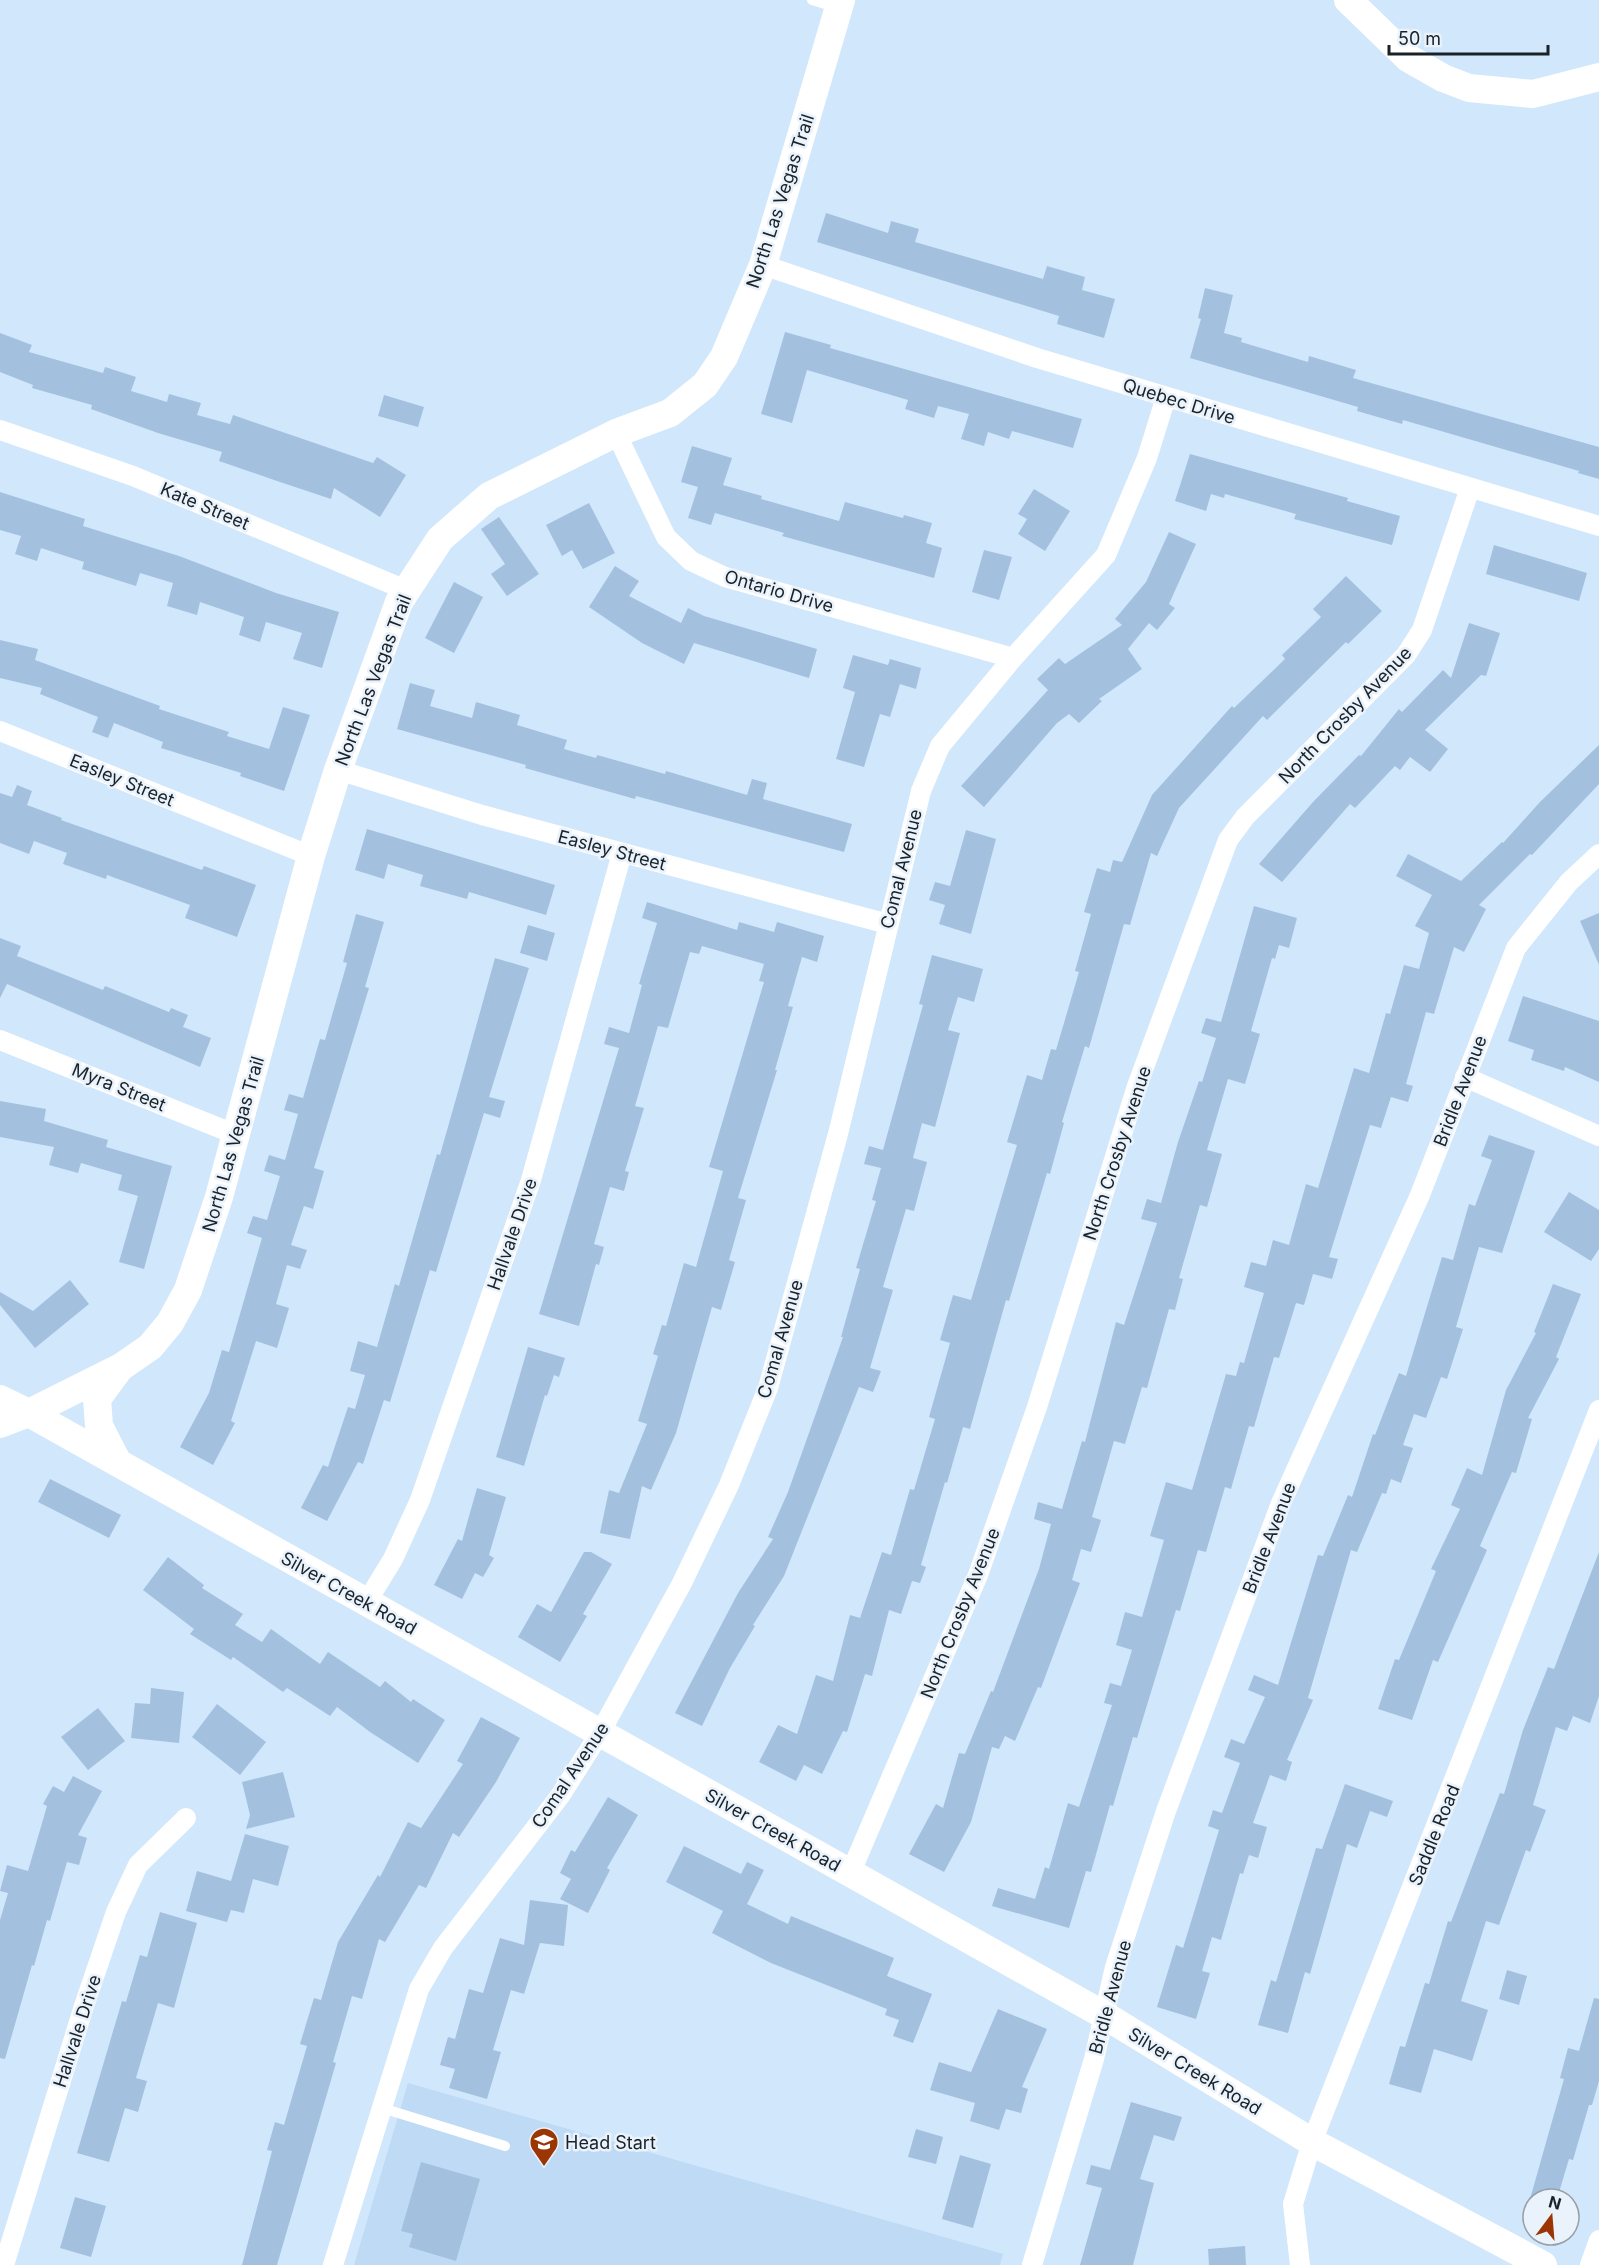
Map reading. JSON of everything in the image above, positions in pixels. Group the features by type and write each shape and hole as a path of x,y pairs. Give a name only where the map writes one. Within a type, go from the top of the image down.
{"street":[{"path":"1348,0 1408,58 1443,78 1469,88 1533,94 1599,77"},
{"name":"North Las Vegas Trail","path":"0,1424 29,1413 121,1367 150,1347 170,1323 188,1290 237,1135 311,856 338,770 406,590 440,539 489,496 616,433 670,414 705,385 724,357 763,265 831,3"},
{"name":"Quebec Drive","path":"763,265 1037,358 1599,526"},
{"name":"Comal Avenue","path":"333,2265 419,1989 444,1948 560,1796 600,1733 682,1583 729,1485 768,1388 838,1134 921,791 940,746 1013,658 1106,555 1147,458 1166,397"},
{"name":"Kate Street","path":"0,430 134,476 406,590"},
{"name":"Ontario Drive","path":"616,433 666,537 692,561 725,577 1013,658"},
{"name":"North Crosby Avenue","path":"850,1874 978,1575 1037,1407 1137,1086 1228,840 1245,817 1406,655 1422,630 1470,488"},
{"name":"Easley Street","path":"0,731 311,856"},
{"name":"Easley Street","path":"338,770 482,815 888,924"},
{"name":"Hallvale Drive","path":"366,1603 393,1559 420,1500 531,1180 622,853"},
{"name":"Bridle Avenue","path":"1032,2265 1094,2059 1115,1967 1167,1811 1281,1503 1420,1195 1516,948 1569,882 1599,854"},
{"name":"Myra Street","path":"0,1040 237,1135"},
{"path":"1466,1077 1599,1136"},
{"path":"118,1463 99,1425 97,1399 121,1367"},
{"name":"Silver Creek Road","path":"0,1399 29,1413 1104,2015 1312,2142 1543,2265"},
{"name":"Saddle Road","path":"1300,2265 1293,2204 1312,2142 1599,1410"},
{"name":"Hallvale Drive","path":"4,2265 80,2017 116,1912 138,1864 186,1818"},
{"path":"1590,2265 1599,2240"}],"lane":[{"path":"382,2108 505,2146"}],"shaded area":[{"name":"Head Start","path":"408,2083 1003,2254 1000,2265 354,2265"}],"building":[{"path":"826,213 888,233 891,221 919,229 915,242 1043,279 1047,266 1085,277 1082,290 1115,299 1104,338 1057,324 1059,316 817,242"},
{"path":"1205,288 1233,295 1224,333 1242,338 1241,342 1308,362 1309,356 1356,370 1353,378 1599,447 1599,479 1578,473 1579,471 1403,420 1402,424 1357,411 1358,407 1190,358 1201,319 1198,318"},
{"path":"785,332 831,345 830,348 1082,419 1073,448 1012,431 1009,439 988,432 984,446 961,439 969,414 938,406 934,418 905,409 908,400 807,370 792,423 761,414"},
{"path":"0,333 32,345 29,352 103,373 105,367 136,377 131,391 167,402 169,394 201,403 197,415 230,424 233,415 373,463 377,457 406,475 380,517 334,488 331,499 219,461 222,452 158,433 91,409 92,405 32,388 33,385 0,372"},
{"path":"384,395 424,407 418,427 378,416"},
{"path":"692,446 732,458 723,485 762,496 761,499 839,521 845,502 903,518 904,515 932,523 926,543 942,548 934,578 782,536 784,533 715,513 711,525 688,518 698,487 681,482"},
{"path":"1190,454 1348,498 1347,501 1400,516 1392,545 1294,519 1296,514 1225,494 1224,498 1211,494 1206,511 1175,501"},
{"path":"1034,489 1070,511 1045,551 1018,534 1027,519 1018,514"},
{"path":"0,492 85,519 83,526 179,556 276,593 339,612 322,668 293,659 302,633 266,622 260,642 239,635 244,617 200,602 197,615 167,606 173,583 140,573 136,586 82,569 84,562 41,548 37,561 15,554 21,536 0,530"},
{"path":"589,503 615,553 583,569 572,550 562,556 546,525"},
{"path":"499,517 539,574 507,596 491,574 505,564 481,529"},
{"path":"1169,532 1196,544 1169,604 1175,608 1157,630 1149,623 1128,649 1142,669 1099,699 1102,701 1079,723 1069,714 1057,723 984,807 961,786 1048,690 1037,679 1059,658 1065,664 1122,625 1115,619 1146,582"},
{"path":"1494,545 1587,573 1579,601 1486,574"},
{"path":"984,550 1012,557 999,600 972,592"},
{"path":"615,566 639,581 629,596 681,623 688,608 704,616 817,649 809,678 694,643 684,664 642,643 589,607"},
{"path":"1346,576 1382,611 1348,644 1346,642 1267,720 1263,716 1179,808 1157,856 1151,853 1130,925 1124,924 1089,1048 1085,1046 1062,1122 1064,1123 1050,1174 1047,1173 1009,1301 1006,1300 970,1429 963,1427 947,1483 945,1482 921,1565 926,1567 920,1583 912,1581 901,1614 889,1610 872,1676 865,1674 847,1732 843,1731 822,1774 804,1765 796,1781 759,1762 778,1725 797,1734 816,1675 833,1681 850,1615 860,1618 882,1552 891,1555 910,1489 914,1490 935,1419 929,1417 950,1343 940,1340 953,1295 971,1300 1017,1145 1007,1142 1027,1075 1042,1080 1051,1049 1056,1050 1079,972 1075,971 1091,914 1084,912 1097,868 1110,872 1113,860 1122,862 1152,795 1232,706 1234,708 1285,659 1282,655 1321,617 1313,609"},
{"path":"454,582 483,597 454,653 425,638"},
{"path":"1469,623 1500,633 1486,676 1481,675 1425,730 1448,749 1430,772 1410,757 1400,770 1395,766 1355,808 1350,804 1282,882 1259,864 1313,802 1359,755 1361,756 1399,709 1402,712 1443,670 1451,678"},
{"path":"0,640 38,649 35,660 160,706 159,709 229,732 227,736 269,749 283,707 310,715 284,791 240,776 241,773 161,748 163,742 114,723 108,738 92,732 98,717 40,694 42,688 0,678"},
{"path":"853,655 888,665 890,659 921,668 916,689 900,684 890,717 880,714 864,767 836,759 855,692 843,688"},
{"path":"410,683 435,690 430,706 472,718 476,702 520,715 517,725 567,740 564,749 596,758 597,755 665,774 666,771 747,795 752,779 767,783 763,799 852,824 844,852 636,796 635,799 525,768 526,765 397,729"},
{"path":"1599,745 1599,784 1532,855 1530,854 1479,905 1486,909 1464,952 1454,947 1434,1014 1426,1012 1406,1084 1413,1086 1408,1102 1391,1097 1381,1128 1370,1125 1329,1257 1338,1259 1332,1279 1313,1274 1304,1305 1296,1303 1279,1358 1274,1357 1254,1427 1249,1426 1231,1489 1225,1487 1206,1552 1198,1550 1180,1611 1176,1610 1137,1738 1133,1737 1091,1872 1086,1871 1069,1928 992,1906 998,1888 1035,1899 1045,1867 1049,1869 1068,1803 1079,1807 1112,1705 1104,1703 1110,1683 1121,1686 1132,1650 1116,1645 1125,1612 1142,1617 1164,1540 1150,1536 1166,1482 1192,1490 1226,1374 1236,1376 1240,1362 1244,1363 1264,1293 1244,1287 1251,1262 1266,1266 1273,1240 1289,1245 1306,1184 1318,1188 1354,1068 1369,1073 1386,1013 1390,1014 1404,965 1419,969 1429,933 1415,926 1432,895 1396,876 1408,854 1461,881 1503,843 1540,802"},
{"path":"17,785 32,791 27,805 62,818 61,820 202,870 204,866 256,885 237,937 185,918 190,905 107,875 106,879 63,864 67,853 34,841 29,854 0,843 0,793 12,797"},
{"path":"367,829 555,885 546,915 469,892 467,899 420,886 423,875 388,864 384,879 355,870"},
{"path":"966,830 996,839 971,934 939,924 945,905 929,900 935,882 950,886"},
{"path":"647,902 737,930 739,922 774,932 777,922 824,936 817,962 802,957 788,1006 793,1007 775,1070 777,1070 738,1198 746,1200 729,1260 735,1262 721,1310 712,1307 676,1433 651,1490 642,1486 630,1539 600,1533 609,1490 619,1493 647,1424 638,1421 658,1356 653,1354 662,1325 666,1326 684,1263 696,1267 723,1171 709,1167 764,982 759,981 764,964 702,946 699,954 690,952 668,1028 658,1026 635,1106 644,1108 625,1171 629,1172 624,1191 610,1187 594,1244 604,1247 599,1265 596,1264 579,1326 539,1314 619,1048 604,1044 609,1027 629,1033 642,985 639,984 657,923 642,918"},
{"path":"1254,906 1297,918 1289,948 1279,945 1275,959 1272,958 1251,1031 1260,1034 1245,1084 1228,1079 1207,1150 1222,1154 1207,1207 1200,1205 1179,1278 1183,1279 1175,1310 1169,1309 1147,1388 1142,1387 1125,1444 1114,1441 1092,1517 1101,1520 1091,1552 1081,1549 1072,1580 1080,1583 1041,1688 1038,1687 1015,1741 1005,1736 999,1749 992,1747 971,1822 944,1872 909,1854 936,1804 943,1808 959,1753 965,1754 991,1691 993,1692 1039,1569 1051,1524 1034,1519 1038,1502 1062,1509 1082,1441 1085,1442 1116,1322 1124,1325 1157,1223 1141,1219 1147,1199 1161,1203 1178,1142 1199,1081 1202,1082 1216,1038 1201,1033 1206,1018 1221,1022"},
{"path":"1599,913 1599,965 1580,921"},
{"path":"356,914 384,922 365,987 369,988 314,1168 324,1171 313,1209 304,1206 291,1245 307,1250 300,1269 287,1265 276,1304 289,1308 277,1348 256,1341 231,1421 235,1423 213,1465 180,1447 209,1393 222,1350 229,1352 262,1238 247,1233 253,1216 267,1220 280,1176 264,1171 269,1155 285,1160 298,1114 284,1110 289,1094 303,1098 320,1039 325,1040 347,963 343,962"},
{"path":"528,925 555,933 547,961 520,953"},
{"path":"0,938 21,946 17,956 103,990 105,986 169,1012 171,1008 188,1015 183,1027 211,1038 200,1067 7,984 0,998"},
{"path":"932,955 983,969 974,1002 958,997 948,1030 960,1033 935,1127 922,1123 913,1158 927,1162 914,1211 906,1209 883,1287 893,1290 870,1368 881,1371 873,1392 859,1387 784,1576 753,1625 755,1626 730,1668 702,1726 675,1713 738,1593 773,1539 768,1537 788,1492 843,1337 841,1337 860,1269 856,1268 876,1201 872,1200 881,1168 864,1164 869,1146 883,1150 923,1005 919,1004"},
{"path":"495,958 529,968 489,1097 505,1101 500,1118 484,1113 436,1272 430,1270 390,1402 384,1400 363,1464 358,1462 327,1521 301,1508 323,1465 328,1467 348,1407 355,1409 365,1375 350,1371 358,1341 377,1347 395,1284 399,1286 437,1154 440,1155"},
{"path":"1523,996 1599,1021 1599,1082 1565,1067 1564,1071 1531,1060 1534,1050 1508,1041"},
{"path":"0,1101 46,1109 44,1121 108,1140 106,1147 172,1166 144,1269 119,1262 138,1196 118,1190 122,1175 81,1163 78,1173 49,1165 54,1147 0,1137"},
{"path":"1489,1135 1535,1151 1502,1253 1479,1247 1456,1327 1463,1329 1447,1379 1441,1377 1426,1418 1414,1414 1403,1445 1413,1448 1401,1483 1391,1479 1386,1494 1382,1493 1357,1552 1351,1550 1308,1698 1313,1700 1287,1760 1292,1762 1286,1781 1270,1775 1253,1823 1267,1827 1258,1858 1249,1855 1243,1874 1240,1873 1221,1940 1212,1937 1202,1971 1210,1973 1196,2019 1157,2007 1176,1945 1183,1948 1219,1830 1208,1826 1213,1810 1222,1813 1240,1763 1224,1757 1231,1739 1244,1744 1265,1697 1248,1690 1254,1675 1278,1685 1318,1555 1323,1556 1348,1495 1352,1497 1373,1434 1375,1435 1399,1373 1406,1376 1442,1257 1453,1260 1469,1204 1475,1206 1492,1160 1481,1156"},
{"path":"1569,1192 1599,1210 1599,1249 1591,1261 1544,1232"},
{"path":"70,1280 89,1304 35,1348 0,1305 0,1292 33,1311"},
{"path":"1553,1284 1581,1294 1556,1357 1559,1359 1528,1418 1532,1419 1516,1473 1512,1472 1480,1546 1487,1550 1438,1662 1433,1660 1412,1720 1378,1709 1395,1659 1399,1660 1436,1571 1431,1569 1460,1509 1451,1505 1467,1468 1482,1475 1506,1390 1536,1333 1534,1332"},
{"path":"528,1347 565,1358 559,1377 554,1375 547,1396 545,1395 524,1466 496,1457"},
{"path":"50,1479 121,1515 109,1538 38,1502"},
{"path":"477,1488 506,1497 489,1555 494,1558 483,1577 475,1573 462,1599 434,1585 458,1539 462,1541"},
{"path":"584,1552 591,1552 612,1564 583,1614 587,1616 560,1662 518,1637 537,1604 551,1612"},
{"path":"1599,1552 1599,1696 1590,1723 1573,1716 1567,1731 1556,1727 1533,1805 1546,1810 1530,1852 1526,1850 1499,1925 1486,1921 1461,2001 1488,2010 1472,2061 1434,2049 1421,2093 1389,2084 1400,2046 1405,2047 1425,1983 1429,1984 1448,1921 1451,1922 1500,1793 1504,1794 1523,1730 1548,1667 1554,1669"},
{"path":"168,1557 204,1585 202,1588 243,1614 235,1625 262,1642 271,1629 320,1664 328,1652 380,1687 385,1681 411,1702 413,1699 445,1720 418,1763 337,1707 330,1716 287,1688 283,1692 233,1657 231,1660 190,1634 194,1629 143,1590"},
{"path":"151,1688 184,1692 179,1743 131,1738 135,1703 150,1704"},
{"path":"217,1704 266,1742 240,1775 192,1737"},
{"path":"98,1708 125,1741 88,1770 61,1737"},
{"path":"481,1717 520,1738 496,1782 459,1837 453,1833 426,1888 419,1885 385,1942 379,1939 362,1999 352,1996 333,2062 336,2063 277,2265 242,2265 272,2151 267,2150 275,2122 284,2125 307,2046 300,2044 314,1998 321,2000 338,1942 378,1875 380,1877 408,1822 421,1828 463,1764 457,1761"},
{"path":"283,1772 295,1817 246,1829 250,1815 242,1782"},
{"path":"73,1776 102,1791 78,1835 87,1838 79,1865 67,1862 50,1921 47,1920 34,1966 32,1965 5,2059 0,2058 0,1920 8,1893 0,1891 7,1865 28,1871 47,1806 43,1804 53,1786 64,1792"},
{"path":"1345,1784 1393,1801 1387,1817 1370,1811 1357,1848 1347,1844 1310,1974 1305,1972 1288,2033 1258,2025 1271,1980 1276,1982 1316,1848 1322,1849"},
{"path":"608,1797 638,1815 607,1868 610,1870 588,1913 560,1899 571,1879 560,1873 571,1850 575,1852"},
{"path":"245,1834 289,1846 278,1886 253,1879 244,1913 231,1910 227,1922 186,1911 197,1871 231,1881"},
{"path":"684,1846 741,1874 747,1862 764,1870 747,1904 788,1924 791,1916 894,1958 887,1976 932,1994 913,2043 893,2036 899,2020 885,2015 887,2009 771,1963 712,1933 723,1911 666,1882"},
{"path":"530,1900 568,1905 564,1946 540,1943 524,1994 511,1990 493,2050 501,2052 487,2099 449,2088 455,2069 440,2065 448,2037 455,2039 469,1989 483,1993 500,1938 524,1945"},
{"path":"160,1912 197,1923 174,2008 158,2003 136,2078 147,2081 138,2112 125,2108 109,2162 77,2153 122,2001 126,2002 140,1955 147,1957"},
{"path":"1507,1970 1527,1976 1519,2005 1499,1999"},
{"path":"1594,1998 1599,1999 1599,2081 1592,2105 1589,2105 1573,2160 1569,2159 1561,2187 1533,2187 1564,2079 1560,2078 1568,2048 1579,2051"},
{"path":"998,2009 1047,2029 1022,2087 1028,2089 1021,2113 1006,2109 999,2130 970,2121 975,2103 930,2090 939,2062 971,2072"},
{"path":"1131,2102 1182,2117 1174,2141 1154,2135 1140,2179 1154,2183 1133,2265 1080,2265 1102,2188 1086,2184 1091,2165 1110,2170"},
{"path":"916,2129 943,2137 936,2164 908,2157"},
{"path":"960,2155 991,2164 973,2228 942,2219"},
{"path":"421,2162 480,2179 456,2261 409,2247 413,2234 401,2231"},
{"path":"75,2197 106,2206 91,2257 60,2248"},
{"path":"1245,2246 1246,2265 1209,2265 1208,2249"}],"place":[{"name":"Head Start","path":"544,2168"}]}
